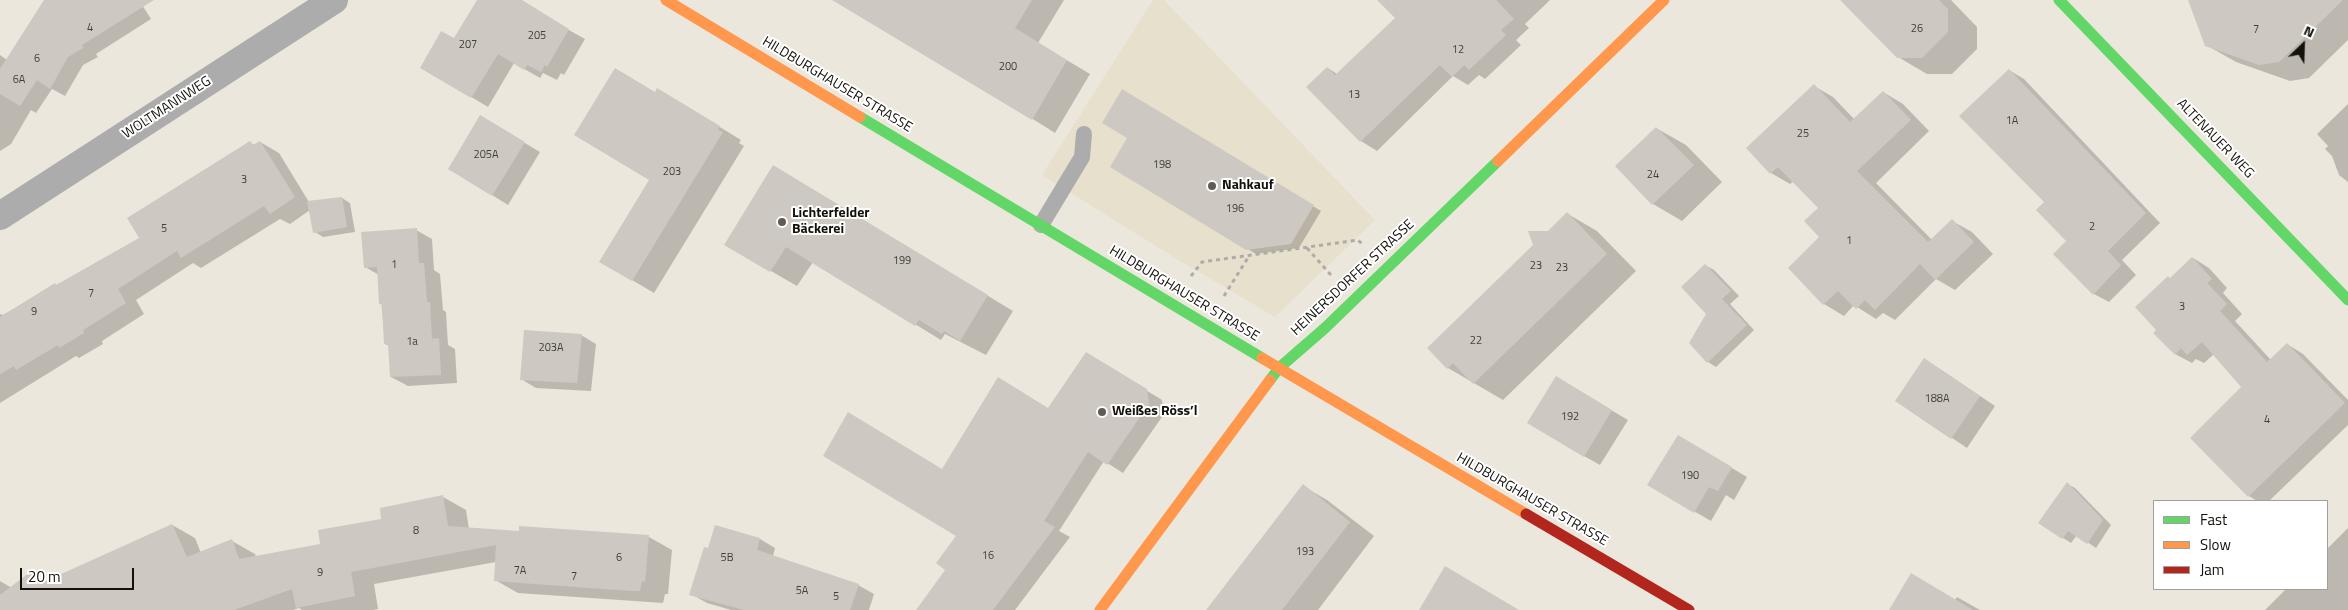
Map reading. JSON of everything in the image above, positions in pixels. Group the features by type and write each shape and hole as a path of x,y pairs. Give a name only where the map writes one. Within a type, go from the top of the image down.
{"street":[{"name":"WOLTMANNWEG","path":"0,216 334,0"},
{"name":"HILDBURGHAUSER STRASSE","path":"666,0 1279,368 1689,610"},
{"name":"HEINERSDORFER STRASSE","path":"1100,610 1279,368 1325,328 1664,0"},
{"name":"ALTENAUER WEG","path":"2059,0 2348,300"}],"lane":[{"path":"1041,225 1082,156 1084,134"}],"path":[{"path":"1191,276 1202,262 1358,240 1364,246"},
{"path":"1306,248 1332,276"},
{"path":"1223,297 1249,256"}],"shaded area":[{"path":"1153,0 1164,0 1375,220 1275,317 1175,258 1042,175"}],"building":[{"path":"44,0 154,0 82,45 83,48 68,57 50,89 37,80 20,106 0,94 0,69"},
{"path":"477,0 522,0 569,29 547,67 545,65 541,72 527,65 524,70 498,54 471,98 420,68 441,31 454,38"},
{"path":"832,0 1032,0 1015,28 1067,60 1032,120"},
{"path":"1377,0 1496,0 1514,19 1501,30 1506,35 1469,70 1464,65 1452,77 1440,65 1360,142 1306,87 1327,67 1335,75 1395,18"},
{"path":"1840,0 1939,0 1948,9 1948,32 1922,58 1897,58"},
{"path":"2188,0 2343,0 2279,62 2259,65 2205,46"},
{"path":"615,68 655,92 657,88 720,126 718,130 723,132 632,281 599,262 649,180 574,135"},
{"path":"2009,69 2146,213 2108,251 2121,265 2093,295 2053,254 2066,241 2036,210 2044,202 1959,116"},
{"path":"1814,84 1850,122 1883,91 1911,120 1857,171 1928,242 1952,219 1974,242 1935,280 1920,264 1875,310 1865,300 1856,309 1838,291 1823,305 1788,268 1819,237 1804,221 1818,208 1778,167 1770,174 1746,148"},
{"name":"Nahkauf","path":"1122,89 1314,205 1291,244 1246,250 1110,167 1127,138 1102,123"},
{"path":"480,115 525,142 492,196 448,169"},
{"path":"1656,127 1694,165 1652,205 1615,166"},
{"path":"250,141 253,145 260,141 295,197 270,214 264,206 181,258 177,251 118,289 126,303 83,330 84,333 59,348 58,345 16,370 14,366 0,374 0,317 55,283 56,285 139,238 127,218"},
{"path":"773,165 988,295 960,341 944,331 942,334 919,320 915,326 786,247 770,272 724,245"},
{"path":"342,197 347,227 313,233 307,201"},
{"path":"1567,212 1607,254 1473,384 1453,363 1447,369 1427,348 1533,245 1528,231 1548,231"},
{"path":"417,228 419,263 424,263 427,302 430,302 432,339 439,338 441,375 390,377 388,344 384,344 382,304 379,304 377,267 364,268 361,232"},
{"path":"2192,257 2212,279 2207,283 2227,304 2220,311 2267,362 2287,343 2345,403 2248,497 2190,438 2241,387 2202,342 2187,355 2181,348 2175,355 2153,333 2156,330 2135,307 2168,276 2170,278"},
{"path":"1705,264 1731,291 1722,299 1747,325 1707,363 1689,343 1706,314 1681,287"},
{"path":"524,330 582,334 577,383 520,380"},
{"path":"1086,352 1147,389 1149,404 1107,465 1088,452 1044,521 1055,527 993,610 916,610 945,570 936,563 956,536 823,456 848,412 942,469 998,377 1048,408"},
{"path":"1924,358 1980,396 1951,439 1895,401"},
{"path":"1556,376 1612,410 1584,457 1527,423"},
{"path":"1678,435 1732,467 1718,491 1709,487 1694,513 1647,485"},
{"path":"2067,482 2103,520 2087,544 2068,531 2062,539 2038,523"},
{"path":"1303,484 1350,522 1282,610 1206,610"},
{"path":"443,495 448,526 519,531 519,526 649,535 645,582 642,581 640,591 632,591 494,581 496,545 351,572 355,596 296,608 292,589 234,610 0,610 0,595 30,572 39,584 172,524 187,557 232,539 239,559 320,544 318,530 381,519 380,508"},
{"path":"715,525 760,538 757,550 859,584 850,610 744,610 689,595 704,547 708,548"},
{"path":"1445,566 1519,610 1419,610"},
{"path":"1911,573 1973,610 1889,610"}],"traffic: fast":[{"path":"2059,0 2348,300"},
{"path":"860,117 1262,358"},
{"path":"1270,380 1279,368 1325,328 1498,161"}],"traffic: slow":[{"path":"666,0 860,117"},
{"path":"1498,161 1664,0"},
{"path":"1262,358 1526,514"},
{"path":"1100,610 1270,380"}],"traffic: jam":[{"path":"1526,514 1689,610"}],"place":[{"name":"Nahkauf","path":"1212,186"},
{"name":"Lichterfelder Bäckerei","path":"782,222"},
{"name":"Weißes Röss’l","path":"1102,412"}]}
